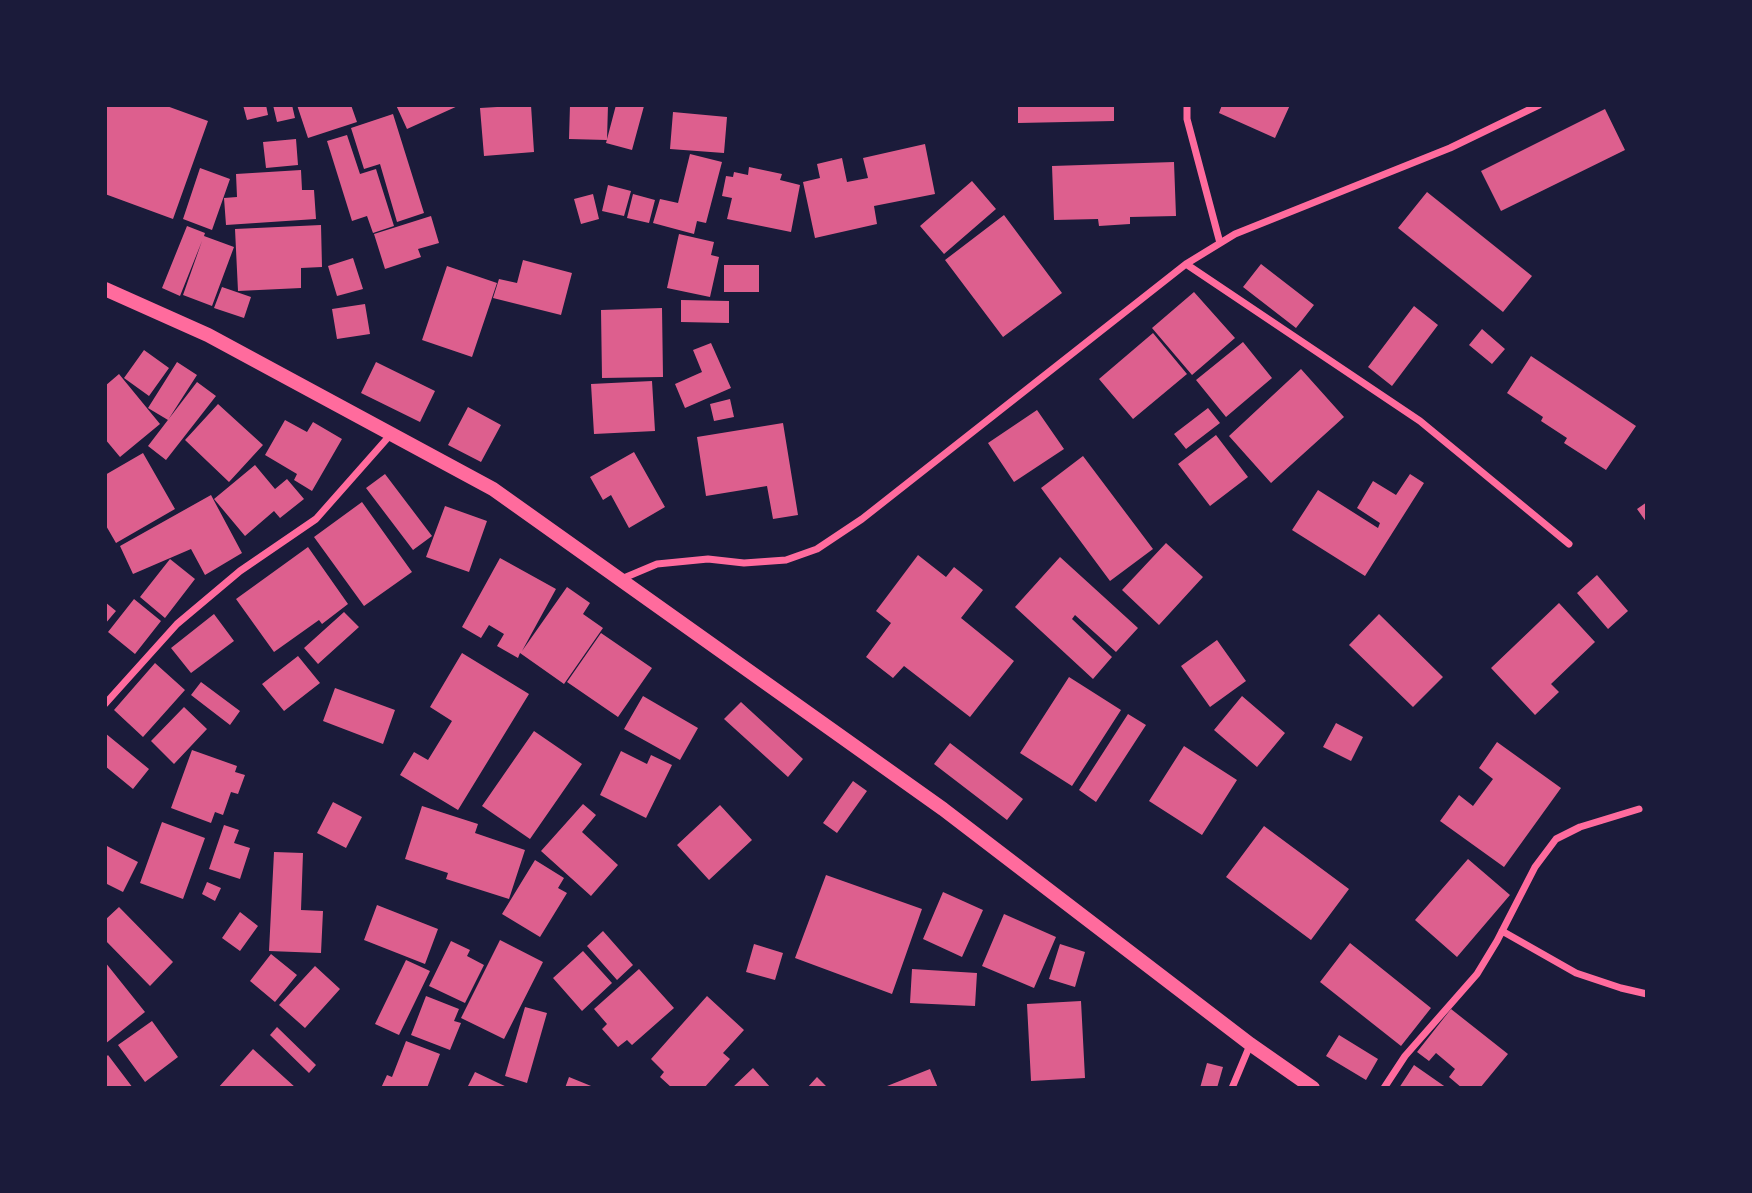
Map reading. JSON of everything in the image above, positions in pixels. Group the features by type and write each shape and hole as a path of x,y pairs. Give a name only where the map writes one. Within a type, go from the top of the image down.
{"main road":[{"path":"105,289 208,335 493,489 943,808 1250,1044 1313,1088"}],"street":[{"path":"1187,105 1187,119 1220,243"},
{"path":"619,580 657,564 708,559 744,563 786,560 817,548 862,519 1186,264 1220,243 1235,234 1450,148 1539,105"},
{"path":"1186,264 1420,421 1569,544"},
{"path":"105,704 177,624 240,571 316,519 392,433"},
{"path":"1384,1088 1405,1056 1477,974 1535,867 1556,839 1580,827 1639,809"},
{"path":"1502,931 1576,973 1647,994"},
{"path":"1231,1088 1250,1044"}],"building":[{"path":"105,105 164,105 208,121 173,219 105,194"},
{"path":"243,105 266,105 268,115 247,120"},
{"path":"273,105 292,105 295,118 277,122"},
{"path":"297,105 351,105 357,122 308,138"},
{"path":"396,105 460,105 407,129"},
{"path":"531,105 534,152 484,156 480,108"},
{"path":"570,105 608,105 607,140 569,139"},
{"path":"616,105 644,106 632,150 606,143"},
{"path":"1018,105 1114,105 1114,121 1018,123"},
{"path":"1222,105 1290,105 1275,138 1219,113"},
{"path":"1605,109 1625,150 1501,211 1481,171"},
{"path":"673,112 727,117 724,153 670,149"},
{"path":"393,114 424,213 397,222 380,164 364,169 351,128"},
{"path":"347,135 360,174 376,169 394,226 373,233 367,216 352,221 327,141"},
{"path":"296,139 298,165 266,168 263,142"},
{"path":"925,144 935,194 874,206 877,224 815,238 803,182 820,178 817,164 842,158 847,182 868,178 863,158"},
{"path":"690,154 722,162 706,223 697,221 694,234 653,223 660,199 678,203"},
{"path":"1174,162 1176,216 1130,217 1130,224 1099,226 1098,219 1054,220 1052,166"},
{"path":"749,167 782,174 780,180 800,185 791,232 727,219 732,198 722,196 726,176 733,177 734,172 748,175"},
{"path":"200,168 230,179 212,230 183,219"},
{"path":"301,170 302,190 314,190 316,219 226,225 224,198 237,197 236,174"},
{"path":"972,181 996,209 944,254 920,226"},
{"path":"608,185 631,191 624,216 602,211"},
{"path":"1427,192 1532,276 1503,312 1398,228"},
{"path":"593,194 599,219 581,224 574,199"},
{"path":"633,194 655,200 649,223 627,218"},
{"path":"1004,215 1062,293 1003,337 945,260"},
{"path":"431,216 439,243 418,249 421,257 385,269 374,234"},
{"path":"321,225 322,267 301,268 301,288 238,291 235,229"},
{"path":"187,226 205,233 204,236 234,247 212,306 183,295 202,241 180,296 162,288"},
{"path":"679,234 714,242 711,255 719,257 710,297 667,288"},
{"path":"353,258 363,289 337,296 328,266"},
{"path":"523,260 572,273 561,315 493,298 499,279 517,283"},
{"path":"1261,264 1314,305 1296,328 1243,287"},
{"path":"724,265 759,265 759,292 724,292"},
{"path":"447,266 497,283 472,357 422,340"},
{"path":"222,287 251,297 244,318 214,308"},
{"path":"1194,292 1235,338 1192,375 1152,328"},
{"path":"681,300 729,301 729,323 681,322"},
{"path":"365,304 370,334 337,339 332,309"},
{"path":"1414,306 1438,325 1392,386 1368,367"},
{"path":"662,308 663,377 602,378 601,310"},
{"path":"1482,329 1505,349 1492,364 1469,345"},
{"path":"1153,333 1187,374 1133,419 1099,379"},
{"path":"1243,342 1272,378 1226,417 1196,380"},
{"path":"711,343 731,388 685,408 675,384 702,372 693,350"},
{"path":"144,350 169,368 149,396 124,378"},
{"path":"1531,356 1636,426 1606,470 1564,443 1567,438 1541,421 1543,417 1507,393"},
{"path":"177,362 197,375 168,420 148,408"},
{"path":"376,362 435,391 420,422 361,393"},
{"path":"1301,369 1344,417 1271,483 1229,436"},
{"path":"119,374 160,424 120,457 105,439 105,386"},
{"path":"652,381 655,431 594,434 591,384"},
{"path":"197,382 216,396 166,460 148,446"},
{"path":"730,399 734,417 714,421 710,404"},
{"path":"218,404 263,445 229,482 185,440"},
{"path":"468,407 501,425 481,462 448,445"},
{"path":"1208,408 1220,423 1186,449 1174,434"},
{"path":"1037,410 1064,449 1014,482 988,443"},
{"path":"285,420 307,432 313,422 342,439 312,491 294,480 297,474 265,455"},
{"path":"783,423 798,515 773,519 767,486 706,496 697,437"},
{"path":"1216,435 1248,477 1210,506 1178,464"},
{"path":"634,452 665,507 629,528 611,495 603,500 590,477"},
{"path":"143,453 175,509 116,543 105,524 105,475"},
{"path":"1083,456 1153,549 1110,581 1041,488"},
{"path":"255,465 275,489 287,479 304,499 280,518 274,511 245,536 214,499"},
{"path":"385,474 432,536 413,550 366,488"},
{"path":"1410,474 1424,483 1365,576 1292,530 1318,490 1378,528 1380,523 1357,508 1373,481 1396,495"},
{"path":"211,495 242,553 205,575 191,549 133,574 120,546"},
{"path":"362,502 412,572 364,606 314,537"},
{"path":"1647,502 1647,523 1637,509"},
{"path":"445,506 487,521 469,572 426,557"},
{"path":"1166,543 1203,577 1159,625 1122,590"},
{"path":"308,547 348,604 322,624 319,620 274,652 236,599"},
{"path":"918,555 946,577 954,567 983,590 961,618 1014,661 970,717 904,666 893,678 866,657 891,623 876,611"},
{"path":"1060,557 1138,628 1116,652 1075,615 1072,619 1112,657 1093,679 1015,607"},
{"path":"500,558 556,589 522,651 567,587 590,603 583,614 603,628 564,684 520,653 518,658 497,646 504,634 489,625 481,638 462,627"},
{"path":"170,559 195,579 165,618 140,597"},
{"path":"1597,575 1628,611 1608,629 1577,593"},
{"path":"134,599 161,621 135,654 108,632"},
{"path":"105,602 116,611 105,624"},
{"path":"1559,603 1595,642 1551,684 1559,692 1535,715 1491,668"},
{"path":"344,612 359,627 318,664 304,648"},
{"path":"214,614 234,641 191,673 171,648"},
{"path":"1379,614 1443,677 1413,707 1349,645"},
{"path":"601,633 652,668 618,717 567,682"},
{"path":"1217,640 1246,681 1210,707 1181,666"},
{"path":"462,653 529,694 458,810 400,775 414,752 428,760 452,721 430,707"},
{"path":"298,656 320,683 284,711 262,684"},
{"path":"155,663 185,690 143,737 114,710"},
{"path":"1069,677 1121,710 1072,786 1020,753"},
{"path":"201,682 240,711 230,725 191,695"},
{"path":"335,688 395,710 383,744 323,721"},
{"path":"643,696 698,728 680,760 624,729"},
{"path":"1242,696 1285,733 1257,767 1214,730"},
{"path":"741,702 803,759 788,777 724,719"},
{"path":"184,707 207,729 174,764 151,741"},
{"path":"1128,714 1146,725 1096,802 1079,790"},
{"path":"1336,723 1363,737 1351,761 1323,747"},
{"path":"534,731 582,764 530,839 482,806"},
{"path":"105,733 149,769 133,789 105,766"},
{"path":"1497,742 1561,788 1504,867 1440,821 1459,795 1473,806 1493,779 1479,768"},
{"path":"950,743 1023,799 1007,820 934,764"},
{"path":"1184,746 1237,780 1202,835 1149,801"},
{"path":"192,750 237,766 235,772 245,775 238,794 231,792 223,815 215,812 211,823 171,808"},
{"path":"621,751 647,764 651,755 672,765 646,818 600,795"},
{"path":"853,781 867,791 837,833 823,823"},
{"path":"333,802 362,817 346,848 317,833"},
{"path":"583,804 596,815 582,832 618,865 591,896 541,851"},
{"path":"720,805 752,840 709,880 677,845"},
{"path":"422,806 478,824 475,833 525,850 509,899 446,879 448,873 405,859"},
{"path":"162,822 205,838 183,899 140,883"},
{"path":"224,825 239,830 234,843 250,848 240,879 209,869"},
{"path":"1264,826 1349,889 1311,940 1226,877"},
{"path":"105,845 138,862 123,892 105,883"},
{"path":"274,852 303,853 301,910 323,911 321,953 269,951"},
{"path":"1468,859 1510,895 1457,957 1415,920"},
{"path":"535,860 564,878 558,888 567,893 540,937 502,914"},
{"path":"826,875 922,909 892,994 795,958"},
{"path":"207,882 221,888 215,901 202,894"},
{"path":"943,892 983,910 962,957 923,939"},
{"path":"377,905 438,929 425,964 364,940"},
{"path":"119,907 173,962 150,986 105,940 105,920"},
{"path":"240,912 258,926 240,951 222,938"},
{"path":"1004,914 1056,937 1034,988 982,966"},
{"path":"603,931 633,965 617,980 587,946"},
{"path":"500,940 543,962 504,1039 461,1018"},
{"path":"451,941 470,950 467,956 484,965 465,1003 429,986"},
{"path":"1350,943 1431,1008 1401,1046 1320,982"},
{"path":"754,944 783,953 775,980 746,972"},
{"path":"1060,944 1085,952 1075,987 1049,979"},
{"path":"583,951 612,983 582,1011 553,978"},
{"path":"271,954 297,975 275,1002 250,981"},
{"path":"406,960 430,971 399,1035 375,1024"},
{"path":"105,962 145,1012 105,1044"},
{"path":"315,966 340,989 305,1028 279,1005"},
{"path":"639,969 674,1008 632,1045 627,1040 618,1047 602,1029 607,1024 594,1009"},
{"path":"912,969 977,973 975,1006 910,1003"},
{"path":"426,996 459,1009 454,1021 461,1023 450,1050 411,1035"},
{"path":"707,996 744,1030 723,1053 730,1059 704,1088 672,1088 660,1077 664,1072 651,1059"},
{"path":"1081,1001 1085,1078 1031,1081 1027,1004"},
{"path":"525,1007 547,1013 527,1083 505,1076"},
{"path":"1451,1009 1508,1054 1480,1088 1462,1088 1449,1077 1455,1069 1436,1053 1429,1061 1417,1052"},
{"path":"152,1021 178,1057 145,1082 118,1045"},
{"path":"277,1027 316,1065 309,1073 270,1035"},
{"path":"1339,1035 1378,1059 1366,1080 1326,1056"},
{"path":"406,1041 440,1054 427,1088 381,1088 387,1075 392,1077"},
{"path":"253,1049 296,1088 218,1088"},
{"path":"108,1055 133,1088 105,1088 105,1058"},
{"path":"1207,1063 1223,1067 1217,1088 1200,1088"},
{"path":"1414,1065 1447,1088 1399,1088"},
{"path":"753,1068 771,1088 732,1088"},
{"path":"930,1069 938,1088 882,1088"},
{"path":"475,1072 509,1088 467,1088"},
{"path":"569,1077 596,1088 565,1088"},
{"path":"817,1077 828,1088 807,1088"}]}
